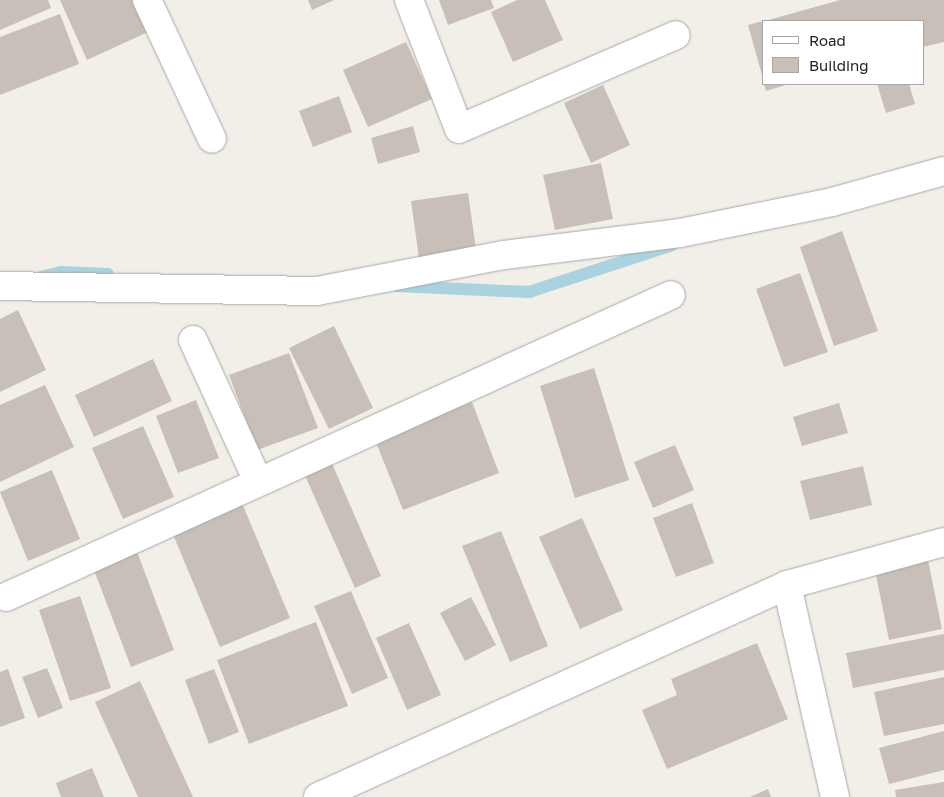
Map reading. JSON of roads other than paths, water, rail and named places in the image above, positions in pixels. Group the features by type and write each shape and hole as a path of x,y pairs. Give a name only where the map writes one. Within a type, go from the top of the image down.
{"street":[{"path":"147,0 212,140"},
{"path":"409,0 459,129 676,35"},
{"path":"0,286 317,291 504,255 680,233 832,202 944,171"},
{"path":"2,594 258,482 671,295"},
{"path":"193,340 258,482"},
{"path":"318,797 787,585 944,542"},
{"path":"787,585 835,797"}],"waterway":[{"path":"396,286 529,292 673,245"},
{"path":"41,277 61,272 108,274"}]}
